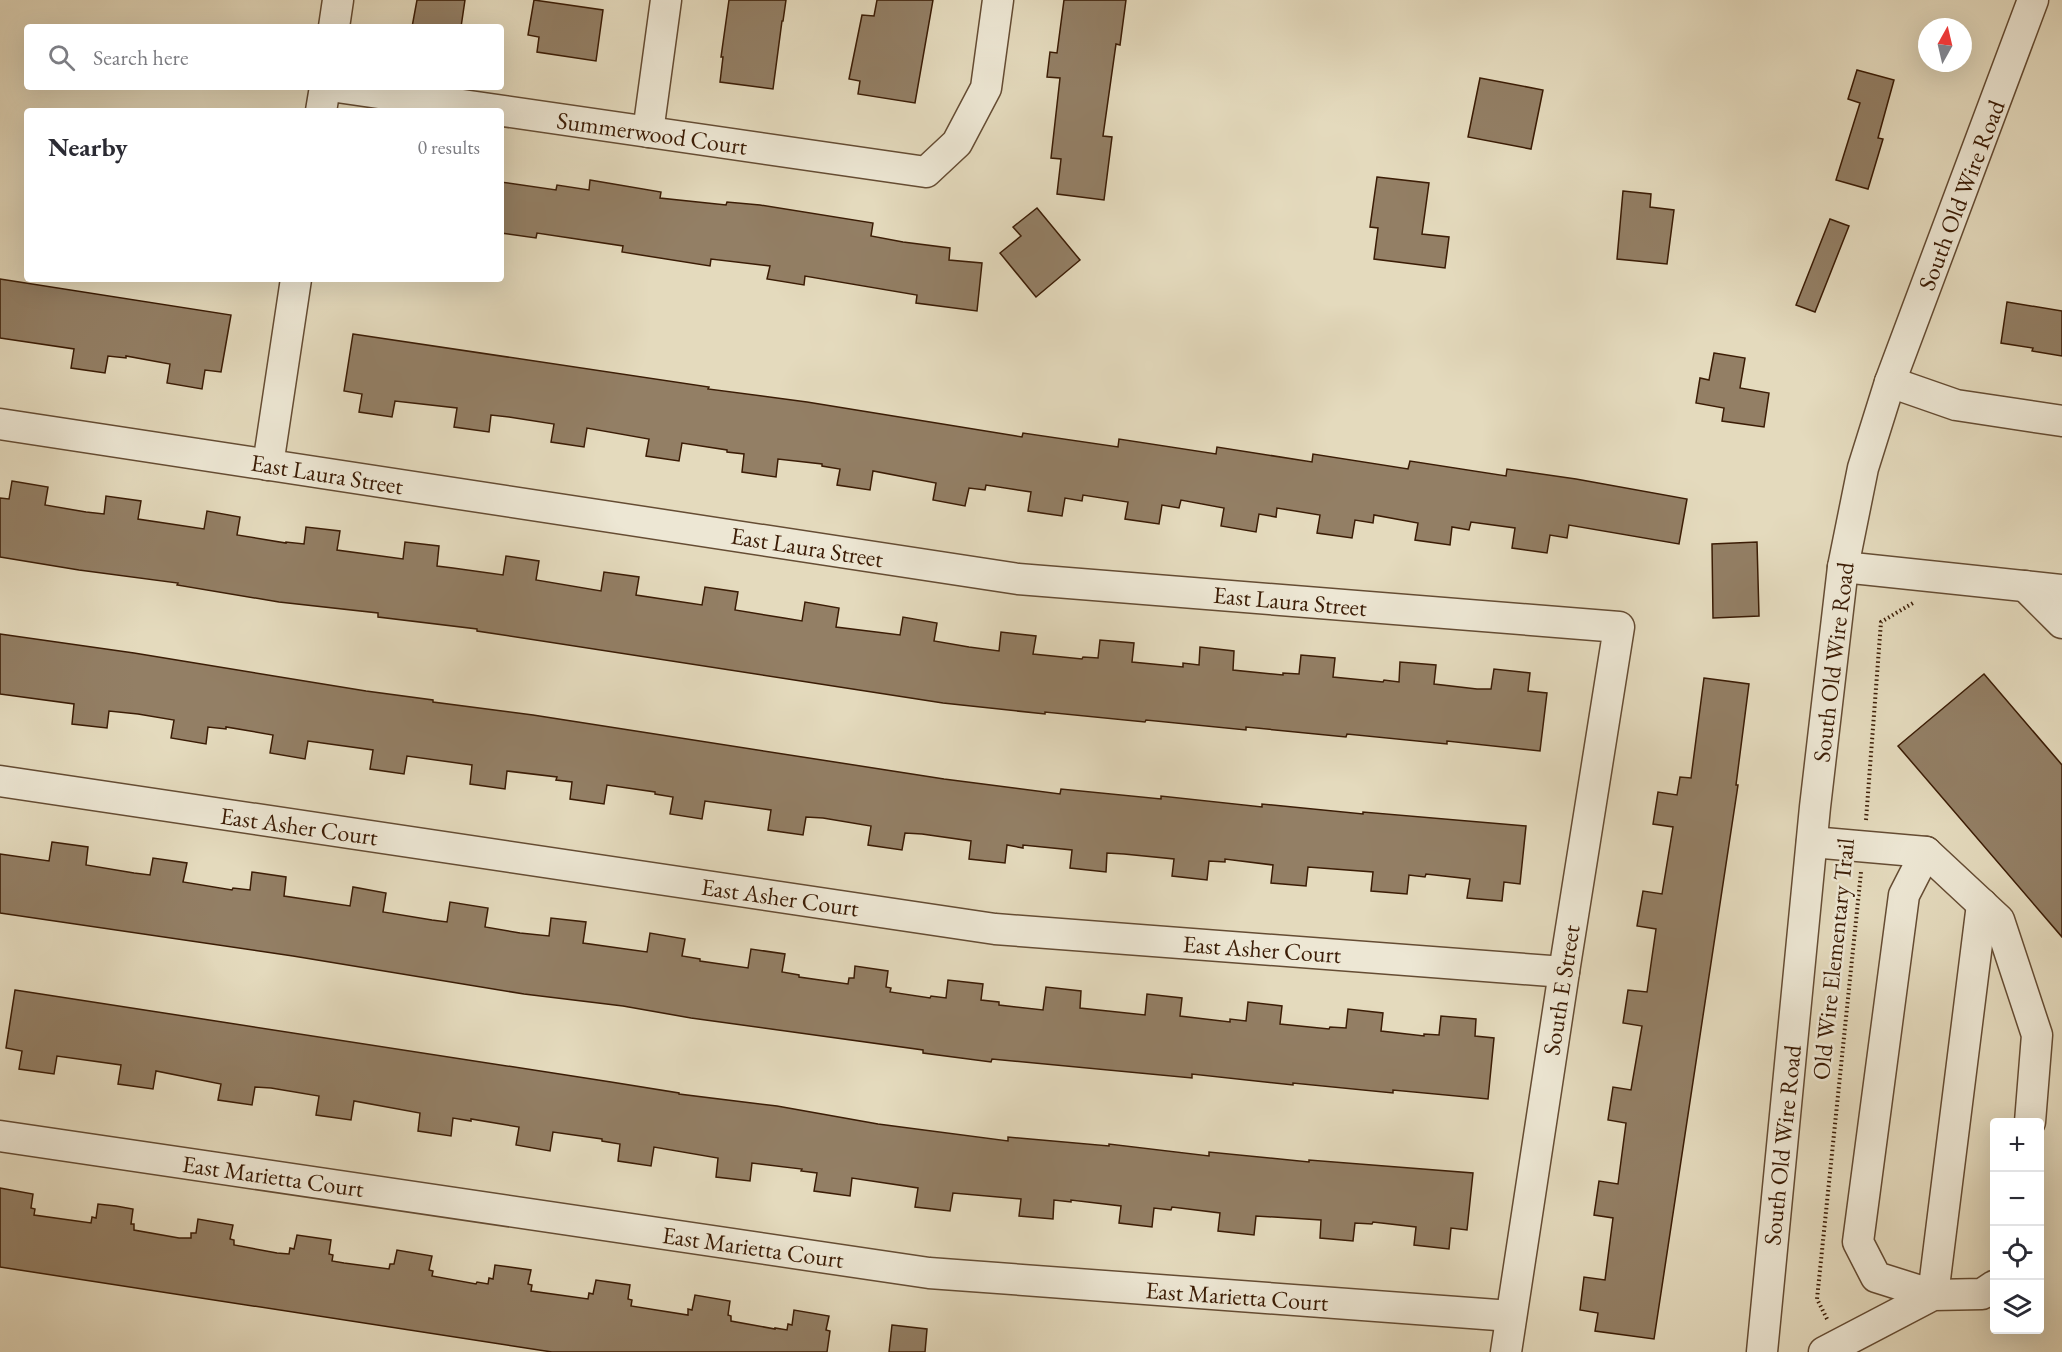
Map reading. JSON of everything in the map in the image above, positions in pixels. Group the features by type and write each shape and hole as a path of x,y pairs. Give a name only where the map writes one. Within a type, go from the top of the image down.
{"street":[{"path":"334,24 338,0"},
{"path":"648,132 666,0"},
{"name":"Summerwood Court","path":"504,111 926,172 957,143 986,88 998,0"},
{"name":"South Old Wire Road","path":"1762,1352 1812,842 1844,567 1863,468 1890,382 2033,0"},
{"path":"322,108 324,90"},
{"name":"Summerwood Court","path":"358,90 482,108"},
{"path":"268,465 296,282"},
{"path":"1890,382 1956,405 2062,421"},
{"name":"East Laura Street","path":"0,424 1018,579 1619,627"},
{"path":"1844,567 2062,590"},
{"path":"2025,586 2062,623"},
{"name":"South E Street","path":"1506,1352 1619,627"},
{"name":"East Asher Court","path":"0,782 995,929 1564,972"},
{"path":"1812,842 1926,852 1999,920 2037,1035 2030,1118"},
{"path":"1926,852 1904,895 1858,1242 1876,1277 1933,1295 1982,1294 1990,1289"},
{"path":"1933,1295 1982,904"},
{"name":"East Marietta Court","path":"0,1136 929,1273 1511,1316"},
{"path":"1829,1349 1933,1295"}],"path":[{"name":"Old Wire Elementary Trail","path":"1829,1349 1829,1324 1817,1299 1864,847 1881,622 1919,599"}],"building":[{"path":"417,0 465,0 461,24 413,24"},
{"path":"534,0 603,10 596,61 537,52 539,37 528,35"},
{"path":"729,0 786,0 773,89 720,82"},
{"path":"877,0 933,0 915,103 858,94 860,81 849,79 862,15 874,16"},
{"path":"1064,0 1126,0 1120,45 1116,44 1103,136 1112,137 1104,200 1057,194 1061,159 1051,158 1060,78 1047,77 1050,52 1057,53"},
{"path":"1857,70 1894,80 1878,138 1883,139 1868,189 1836,180 1860,103 1848,99"},
{"path":"1480,78 1543,90 1531,149 1468,137"},
{"path":"1377,177 1429,183 1422,234 1449,237 1445,268 1374,259 1378,228 1370,227"},
{"path":"590,180 661,192 660,198 726,205 727,202 760,205 873,223 871,236 950,248 949,260 982,263 977,311 916,303 917,295 805,276 804,285 767,279 770,266 711,259 710,266 622,252 623,246 537,233 536,238 504,233 504,182 556,190 557,185 589,190"},
{"path":"1623,191 1651,194 1650,207 1674,210 1667,264 1617,259"},
{"path":"1037,208 1080,260 1036,297 1000,253 1021,236 1013,227"},
{"path":"1830,219 1849,226 1815,312 1796,305"},
{"path":"0,279 231,315 221,372 205,370 202,389 167,383 170,364 126,356 126,358 108,356 105,373 71,368 74,349 0,338"},
{"path":"2007,302 2062,311 2062,356 2001,343"},
{"path":"353,334 709,387 708,389 807,402 1022,437 1023,433 1118,447 1119,439 1216,454 1217,447 1312,462 1313,454 1408,469 1410,461 1506,476 1507,469 1687,499 1679,544 1569,525 1567,538 1550,535 1547,553 1512,548 1515,528 1471,522 1469,530 1452,527 1450,545 1415,540 1418,523 1374,515 1373,523 1355,520 1352,538 1317,533 1320,515 1277,508 1276,517 1259,514 1256,532 1221,526 1224,508 1181,500 1179,508 1162,505 1159,524 1125,519 1128,502 1083,495 1082,501 1065,498 1062,516 1028,511 1031,492 986,485 985,490 969,488 965,506 933,500 936,483 873,471 870,490 837,485 840,469 822,466 822,464 778,459 776,477 742,472 744,454 682,443 679,461 646,456 649,439 587,428 584,447 551,442 554,424 509,417 491,415 489,432 454,427 457,408 395,401 392,417 359,412 362,394 344,391"},
{"path":"1714,353 1745,358 1740,388 1769,393 1764,427 1722,421 1724,408 1696,403 1700,378 1709,380"},
{"path":"12,481 48,487 45,505 104,514 106,496 141,501 138,519 204,529 207,511 240,517 237,535 286,543 304,544 306,527 340,531 337,550 403,559 405,542 439,546 437,566 503,575 506,556 539,561 536,580 601,591 604,572 639,577 636,595 702,605 705,587 738,592 735,610 802,621 805,602 839,608 836,627 900,635 903,617 937,623 934,641 999,651 1001,632 1036,636 1033,654 1082,659 1083,657 1098,658 1100,640 1134,643 1132,662 1183,667 1183,663 1199,665 1200,647 1234,651 1233,670 1283,675 1283,673 1299,674 1301,655 1335,658 1333,677 1383,682 1384,680 1399,682 1400,662 1436,665 1434,684 1477,689 1491,689 1494,669 1530,673 1528,691 1547,693 1540,751 1447,741 1447,744 1347,734 1346,737 1246,727 1246,730 1146,720 1145,722 1045,712 1045,714 943,703 477,631 477,629 378,617 378,613 279,602 177,585 178,583 0,557 0,498 9,499"},
{"path":"1757,542 1759,616 1713,618 1712,544"},
{"path":"0,634 134,653 433,700 433,702 533,715 944,779 1060,794 1061,789 1161,799 1161,796 1262,807 1262,804 1526,826 1520,884 1504,882 1502,901 1467,898 1470,879 1426,874 1425,877 1409,875 1407,894 1371,891 1373,872 1308,867 1306,886 1271,883 1273,865 1225,859 1225,862 1209,861 1207,880 1172,876 1174,859 1107,853 1106,872 1070,868 1072,850 1023,845 1023,848 1007,845 1005,863 969,859 971,841 922,834 905,833 902,850 868,845 871,826 823,818 806,817 803,835 768,830 771,810 705,801 702,819 670,814 673,797 655,794 655,792 607,785 604,804 570,799 572,782 556,780 557,777 507,771 505,789 470,784 472,765 407,756 404,774 370,769 373,750 308,741 305,759 270,753 273,735 226,727 226,729 208,727 206,744 171,738 174,720 138,714 109,711 107,728 72,724 74,704 0,694"},
{"path":"1984,674 2062,765 2062,937 1898,746"},
{"path":"1704,678 1749,684 1736,785 1738,785 1654,1339 1595,1331 1598,1313 1580,1310 1584,1277 1605,1280 1613,1218 1594,1215 1599,1181 1618,1184 1626,1123 1608,1120 1613,1087 1631,1090 1642,1026 1623,1023 1628,990 1647,992 1656,929 1637,926 1643,891 1662,894 1673,827 1653,824 1658,792 1677,795 1680,777 1691,778"},
{"path":"52,842 88,847 86,865 134,873 150,875 153,858 187,863 183,882 232,890 233,888 250,890 252,872 286,877 284,896 350,906 353,887 386,893 383,912 432,920 447,922 450,902 488,908 485,927 520,933 549,936 551,918 586,922 583,943 647,952 650,933 685,939 682,956 700,959 700,961 748,968 751,949 785,954 782,972 799,975 799,977 848,984 849,978 854,978 855,966 888,971 886,987 891,988 890,992 930,998 931,996 946,998 948,980 983,984 981,1000 999,1002 999,1005 1043,1010 1046,987 1081,991 1080,1008 1145,1015 1147,994 1182,998 1180,1016 1230,1022 1230,1019 1246,1021 1248,1002 1282,1006 1280,1024 1329,1029 1330,1027 1346,1028 1348,1009 1383,1013 1381,1031 1424,1036 1424,1034 1439,1035 1441,1016 1476,1019 1475,1036 1494,1038 1488,1099 1393,1090 1393,1093 1293,1083 1293,1085 1192,1074 1192,1078 992,1059 991,1062 623,1006 524,994 293,956 0,913 0,854 49,861"},
{"path":"15,990 679,1094 777,1106 878,1124 1008,1141 1008,1137 1109,1146 1109,1144 1209,1156 1209,1152 1309,1162 1309,1160 1473,1173 1467,1230 1451,1228 1449,1249 1414,1245 1416,1227 1373,1222 1372,1224 1355,1223 1353,1241 1320,1238 1321,1220 1256,1216 1254,1235 1218,1231 1220,1213 1172,1207 1171,1210 1154,1208 1152,1227 1119,1223 1121,1206 1071,1200 1071,1202 1054,1200 1053,1219 1019,1216 1021,1199 953,1193 950,1211 915,1207 918,1188 852,1178 850,1196 814,1191 817,1173 801,1171 802,1169 752,1163 750,1181 716,1177 718,1158 654,1147 651,1166 618,1161 620,1144 602,1141 602,1139 553,1132 550,1151 516,1145 519,1127 453,1118 451,1136 418,1131 420,1113 354,1101 351,1120 316,1115 319,1096 271,1088 255,1087 252,1105 218,1100 221,1084 156,1071 153,1089 118,1084 121,1065 57,1056 54,1074 19,1069 22,1051 6,1048"},
{"path":"0,1188 33,1194 31,1208 35,1209 34,1215 91,1223 92,1217 96,1218 98,1204 116,1206 133,1209 131,1224 134,1224 134,1230 191,1238 191,1233 196,1233 198,1219 233,1225 230,1239 234,1240 234,1245 289,1254 290,1248 294,1249 297,1235 331,1240 329,1254 333,1255 332,1261 389,1269 390,1264 394,1264 397,1250 432,1256 429,1270 433,1271 432,1276 476,1284 477,1282 488,1284 489,1278 493,1279 495,1265 531,1270 528,1284 532,1285 531,1291 588,1299 589,1293 593,1294 596,1280 630,1285 628,1299 632,1300 631,1306 688,1315 688,1309 692,1310 695,1295 730,1301 728,1315 731,1316 731,1321 775,1329 787,1330 788,1324 792,1325 794,1310 829,1316 826,1330 830,1331 827,1352 552,1352 0,1267"},
{"path":"892,1325 927,1329 925,1352 889,1352"}]}
